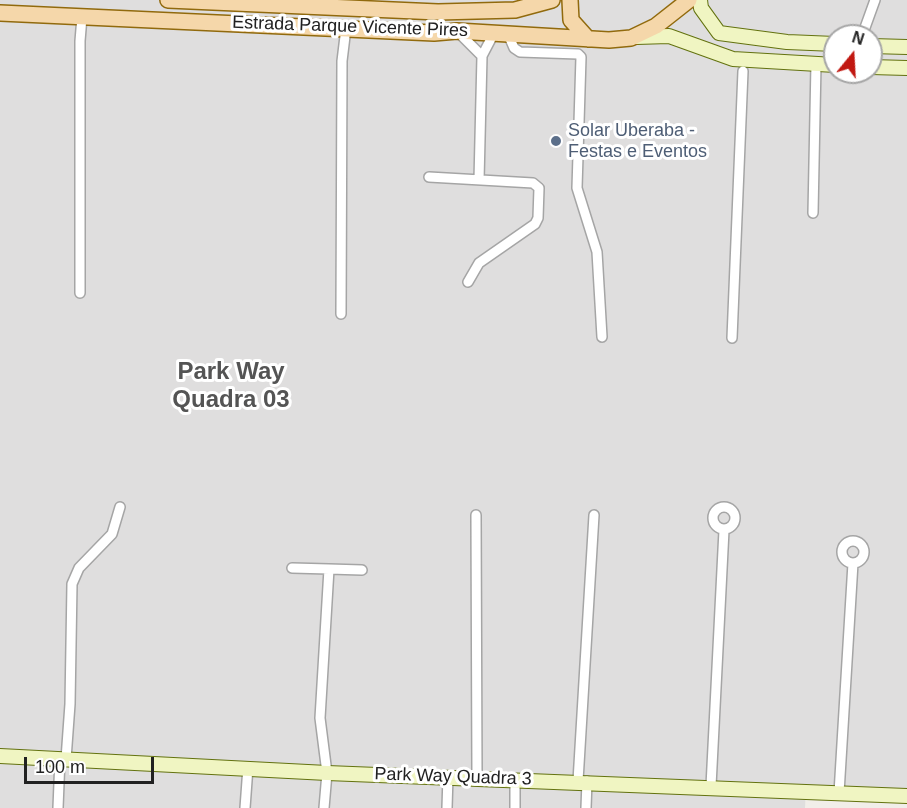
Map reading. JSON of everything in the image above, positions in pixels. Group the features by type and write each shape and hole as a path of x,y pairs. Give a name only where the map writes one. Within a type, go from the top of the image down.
{"main road":[{"name":"Estrada Parque Vicente Pires","path":"168,0 345,3 438,12 474,5 500,6 552,0"},
{"path":"570,0 571,20 588,39"},
{"name":"Estrada Parque Vicente Pires","path":"0,13 346,27 434,33 457,31 588,39 631,38 664,20 689,0"}],"street":[{"path":"700,0 701,8 719,33 788,42 823,43"},
{"path":"866,24 875,0"},
{"path":"80,293 80,41 82,16"},
{"path":"341,314 342,61 346,27"},
{"path":"457,31 482,56"},
{"path":"478,180 482,56 501,33 520,52 578,54 581,57 577,188 597,252 602,337"},
{"path":"631,38 669,36 744,63 823,64"},
{"path":"883,46 907,47"},
{"path":"732,338 744,63"},
{"path":"813,213 816,64"},
{"path":"883,67 907,68"},
{"path":"429,177 538,185 535,224 479,263 468,282"},
{"path":"58,808 70,704 72,584 79,568 112,534 120,507"},
{"path":"476,515 477,777"},
{"path":"586,808 582,781 594,515"},
{"path":"711,786 724,530"},
{"path":"839,793 853,563"},
{"path":"292,568 362,570"},
{"path":"324,808 327,773 320,718 329,569"},
{"name":"Park Way Quadra 3","path":"0,756 248,767 327,773 711,786 907,796"},
{"path":"245,808 248,767"},
{"path":"447,808 448,776"},
{"path":"515,779 515,808"}],"shaded area":[{"name":"Park Way Quadra 03","path":"0,0 907,0 907,797 806,789 805,808 0,808"}],"place":[{"name":"Solar Uberaba - Festas e Eventos","path":"556,141"}],"district":[{"name":"Park Way Quadra 03","path":"231,386"}]}
